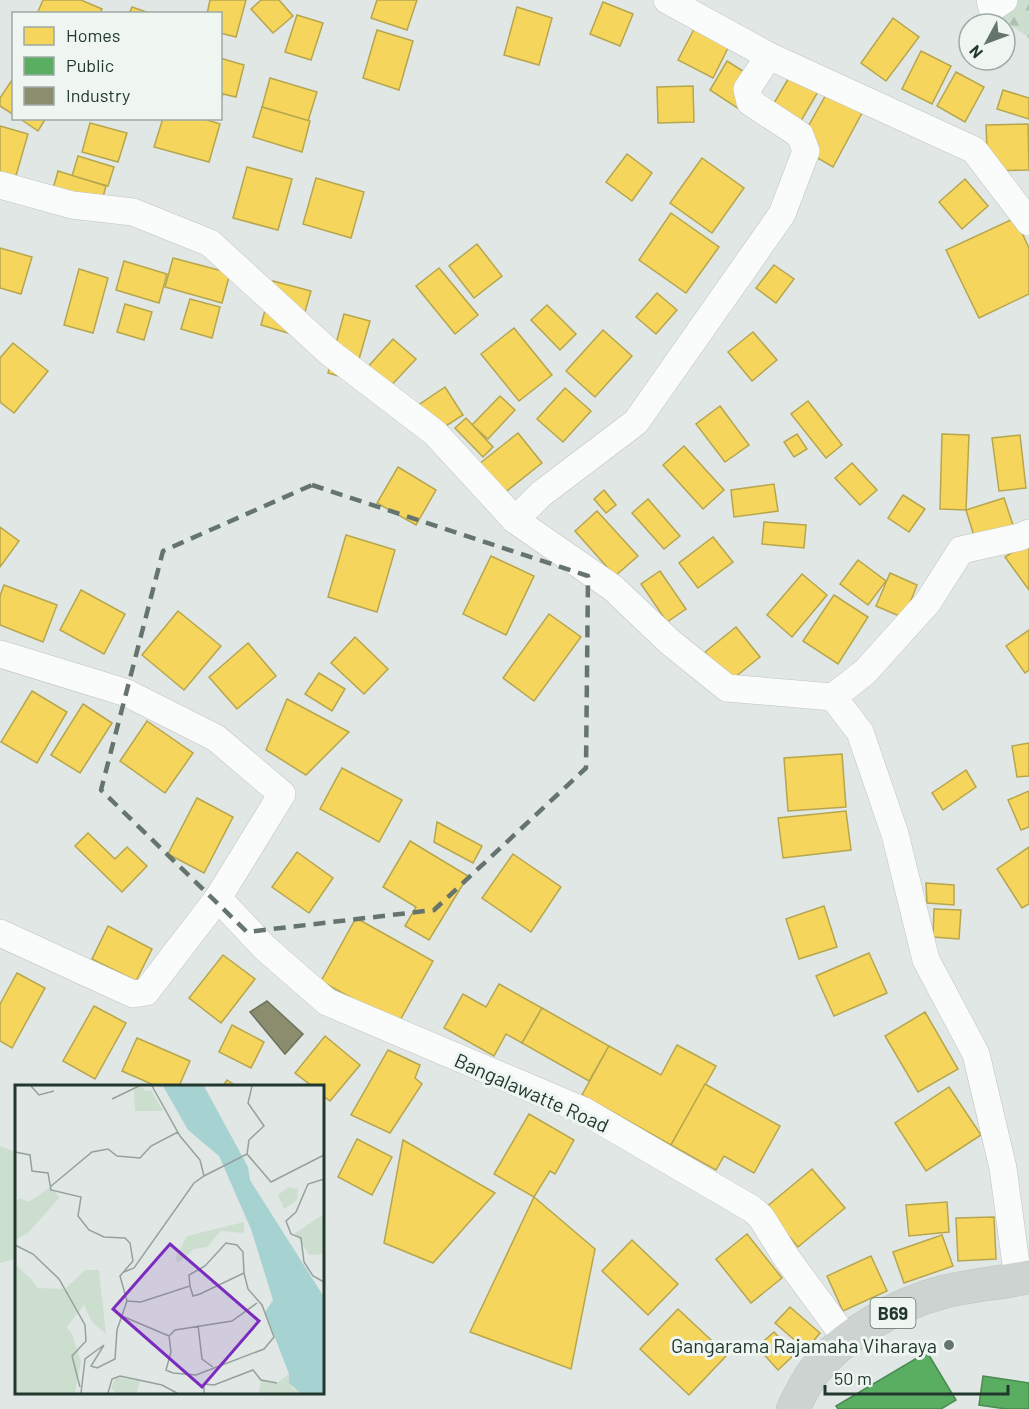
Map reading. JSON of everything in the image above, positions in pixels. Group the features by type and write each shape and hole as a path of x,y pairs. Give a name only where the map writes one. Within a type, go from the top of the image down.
{"main road":[{"name":"B69","path":"793,1409 813,1374 828,1357 866,1326 911,1303 942,1293 1023,1278"}],"street":[{"path":"666,0 769,56 974,150 1029,222"},
{"path":"990,0 992,8 1004,0"},
{"path":"515,520 541,494 636,422 782,214 807,151 800,135 750,102 747,89 769,56"},
{"path":"0,184 72,205 133,212 210,243 329,352 435,433 515,520 612,588 671,643 727,688 833,698 865,672 928,602 961,550 1020,537 1029,532"},
{"path":"0,654 127,693 216,738 282,794 218,898 146,992 133,994 0,933"},
{"path":"833,698 860,732 895,834 927,960 976,1054 1003,1168 1023,1278"},
{"name":"Bangalawatte Road","path":"218,898 265,948 327,1002 584,1111 752,1209 761,1217 792,1265 847,1340"}],"highlighted area":[{"path":"312,485 588,576 586,768 434,910 247,932 101,790 163,551"}],"green space":[{"path":"1004,0 1029,0 1029,38 1017,29 1017,12 1002,12"},
{"path":"0,1146 15,1152 15,1259 0,1263"}],"building: Homes":[{"path":"43,0 81,0 102,9 101,12 38,12"},
{"path":"210,0 246,0 236,37 222,34 222,12 207,12"},
{"path":"261,0 279,0 293,16 273,33 251,9"},
{"path":"377,0 417,0 407,30 371,18"},
{"path":"603,2 633,14 620,46 590,34"},
{"path":"132,7 146,12 130,12"},
{"path":"517,7 552,18 539,65 504,55"},
{"path":"704,10 738,28 713,78 678,60"},
{"path":"297,15 323,23 311,60 285,52"},
{"path":"893,18 919,37 886,81 861,63"},
{"path":"377,30 413,41 399,90 363,78"},
{"path":"921,51 951,66 932,104 902,89"},
{"path":"222,59 244,65 236,97 223,94 222,97"},
{"path":"727,61 760,82 742,111 710,90"},
{"path":"956,72 984,87 965,122 937,106"},
{"path":"791,74 819,90 791,138 763,122"},
{"path":"270,78 317,92 308,121 262,107"},
{"path":"12,80 12,114 0,106 0,98"},
{"path":"693,86 694,122 658,123 657,87"},
{"path":"1003,90 1029,98 1029,119 997,109"},
{"path":"827,93 862,113 833,167 797,146"},
{"path":"262,107 310,121 302,152 253,137"},
{"path":"22,120 45,120 38,131"},
{"path":"162,120 207,120 220,124 209,162 154,147"},
{"path":"90,123 127,133 118,162 82,152"},
{"path":"1028,124 1029,170 988,171 986,125"},
{"path":"0,126 28,134 13,186 0,182"},
{"path":"627,154 652,173 632,201 606,182"},
{"path":"78,156 114,167 108,186 72,176"},
{"path":"702,158 744,188 712,233 670,203"},
{"path":"247,167 292,179 278,230 233,218"},
{"path":"58,171 106,186 97,218 49,203"},
{"path":"316,178 364,192 351,238 303,224"},
{"path":"965,179 988,206 962,229 939,202"},
{"path":"671,213 719,247 686,293 639,260"},
{"path":"1015,218 1029,248 1029,294 979,318 946,250"},
{"path":"477,244 502,276 474,298 449,266"},
{"path":"0,248 32,257 21,294 0,288"},
{"path":"173,258 230,273 222,303 165,287"},
{"path":"124,261 167,274 159,303 116,290"},
{"path":"774,265 794,279 776,303 756,288"},
{"path":"439,268 478,315 455,334 416,286"},
{"path":"79,269 108,278 93,333 64,325"},
{"path":"273,281 311,291 298,336 261,325"},
{"path":"657,293 677,310 656,334 636,317"},
{"path":"190,299 220,307 212,338 181,329"},
{"path":"125,304 152,312 144,340 117,332"},
{"path":"547,305 576,334 560,350 531,320"},
{"path":"344,314 370,321 353,380 328,373"},
{"path":"514,328 552,375 519,401 481,354"},
{"path":"603,330 632,356 595,397 566,371"},
{"path":"753,332 777,360 752,381 728,352"},
{"path":"393,339 416,359 387,390 365,370"},
{"path":"13,343 48,371 14,413 0,402 0,358"},
{"path":"445,387 463,415 435,433 417,406"},
{"path":"565,388 591,411 563,442 537,419"},
{"path":"500,396 515,410 488,439 472,425"},
{"path":"808,401 842,445 826,458 791,414"},
{"path":"720,406 749,445 725,462 696,424"},
{"path":"466,418 493,447 483,457 455,428"},
{"path":"518,433 542,463 503,494 479,464"},
{"path":"797,434 807,449 794,457 784,442"},
{"path":"942,434 969,435 966,510 940,509"},
{"path":"1020,435 1026,488 999,491 992,438"},
{"path":"684,446 724,490 703,509 663,465"},
{"path":"852,463 877,490 860,505 835,478"},
{"path":"398,467 436,490 416,525 377,503"},
{"path":"774,484 778,511 734,517 731,490"},
{"path":"604,490 616,505 606,513 594,499"},
{"path":"903,495 925,509 909,532 888,518"},
{"path":"1004,498 1017,537 978,549 966,510"},
{"path":"648,499 680,536 664,549 632,513"},
{"path":"597,511 638,556 615,576 575,531"},
{"path":"764,522 806,525 804,548 762,544"},
{"path":"0,527 19,541 0,567"},
{"path":"346,535 395,550 377,612 328,597"},
{"path":"713,537 733,562 698,588 679,563"},
{"path":"1029,542 1029,590 1005,557"},
{"path":"491,556 534,576 506,635 463,614"},
{"path":"858,560 886,581 868,605 840,584"},
{"path":"660,571 686,609 667,622 641,584"},
{"path":"890,573 917,585 904,618 876,606"},
{"path":"802,574 827,595 792,637 767,615"},
{"path":"4,585 57,605 43,642 0,625 0,596"},
{"path":"81,590 125,614 104,654 60,630"},
{"path":"834,595 868,617 838,664 803,641"},
{"path":"178,611 221,646 184,690 142,655"},
{"path":"549,614 581,637 534,701 503,678"},
{"path":"736,627 760,657 729,682 705,652"},
{"path":"1029,630 1029,670 1025,673 1006,646"},
{"path":"355,637 388,669 364,694 331,663"},
{"path":"248,643 276,676 237,709 209,677"},
{"path":"319,673 345,689 332,711 305,694"},
{"path":"32,691 67,712 37,763 1,742"},
{"path":"287,699 349,732 306,775 266,750"},
{"path":"83,704 112,723 80,773 51,755"},
{"path":"147,721 193,753 165,793 120,761"},
{"path":"1029,743 1029,776 1017,777 1012,746"},
{"path":"842,754 846,807 788,811 784,758"},
{"path":"342,768 402,800 379,842 320,809"},
{"path":"966,770 976,787 943,810 932,793"},
{"path":"1029,791 1029,827 1021,830 1008,800"},
{"path":"197,798 233,817 204,873 168,854"},
{"path":"846,811 851,850 783,858 778,818"},
{"path":"437,822 482,846 473,863 434,842"},
{"path":"88,833 115,859 127,847 147,866 122,892 75,846"},
{"path":"410,841 468,876 429,940 405,926 416,907 383,887"},
{"path":"1029,847 1029,904 1022,908 997,869"},
{"path":"297,852 333,878 309,913 272,887"},
{"path":"513,854 561,887 531,932 482,898"},
{"path":"926,883 954,885 954,905 927,903"},
{"path":"824,906 837,947 799,959 786,919"},
{"path":"934,909 961,910 959,939 933,937"},
{"path":"356,918 433,961 398,1024 321,981"},
{"path":"108,926 152,949 136,981 92,959"},
{"path":"869,953 887,993 834,1016 816,976"},
{"path":"223,955 255,979 221,1023 189,998"},
{"path":"17,973 45,988 12,1048 0,1041 0,1004"},
{"path":"499,984 542,1008 522,1043 506,1034 494,1056 444,1028 463,994 486,1007"},
{"path":"94,1006 126,1023 95,1079 63,1061"},
{"path":"542,1008 609,1046 589,1081 522,1043"},
{"path":"925,1012 958,1069 918,1092 885,1036"},
{"path":"232,1025 264,1042 251,1068 219,1052"},
{"path":"325,1036 360,1065 330,1101 324,1096 324,1085 311,1085 295,1073"},
{"path":"137,1038 190,1061 179,1085 154,1085 122,1071"},
{"path":"677,1045 716,1066 671,1145 582,1095 609,1046 661,1075"},
{"path":"388,1050 420,1065 415,1078 422,1084 390,1133 351,1115"},
{"path":"227,1080 234,1085 224,1085"},
{"path":"705,1084 780,1126 754,1173 724,1156 716,1170 671,1145"},
{"path":"949,1087 981,1135 926,1171 895,1123"},
{"path":"529,1114 574,1140 555,1174 550,1171 534,1197 494,1174"},
{"path":"357,1139 392,1157 372,1195 338,1177"},
{"path":"403,1140 495,1193 433,1263 384,1243"},
{"path":"812,1169 845,1208 798,1247 765,1208"},
{"path":"534,1197 595,1249 571,1369 470,1332"},
{"path":"947,1202 949,1232 909,1236 906,1205"},
{"path":"994,1217 996,1259 958,1261 956,1218"},
{"path":"747,1234 782,1278 751,1303 716,1259"},
{"path":"942,1235 953,1266 904,1283 893,1252"},
{"path":"632,1240 678,1284 648,1315 602,1271"},
{"path":"871,1256 887,1291 843,1311 827,1276"},
{"path":"790,1307 820,1333 806,1350 775,1323"},
{"path":"678,1309 727,1355 689,1395 640,1349"},
{"path":"774,1332 795,1354 778,1370 757,1347"}],"building: Public":[{"path":"927,1352 956,1400 941,1409 838,1409 836,1406"},
{"path":"983,1376 1029,1383 1029,1409 1006,1409 979,1405"}],"building: Industry":[{"path":"267,1001 303,1034 285,1054 250,1012"}],"place":[{"name":"Gangarama Rajamaha Viharaya","path":"949,1345"}]}
